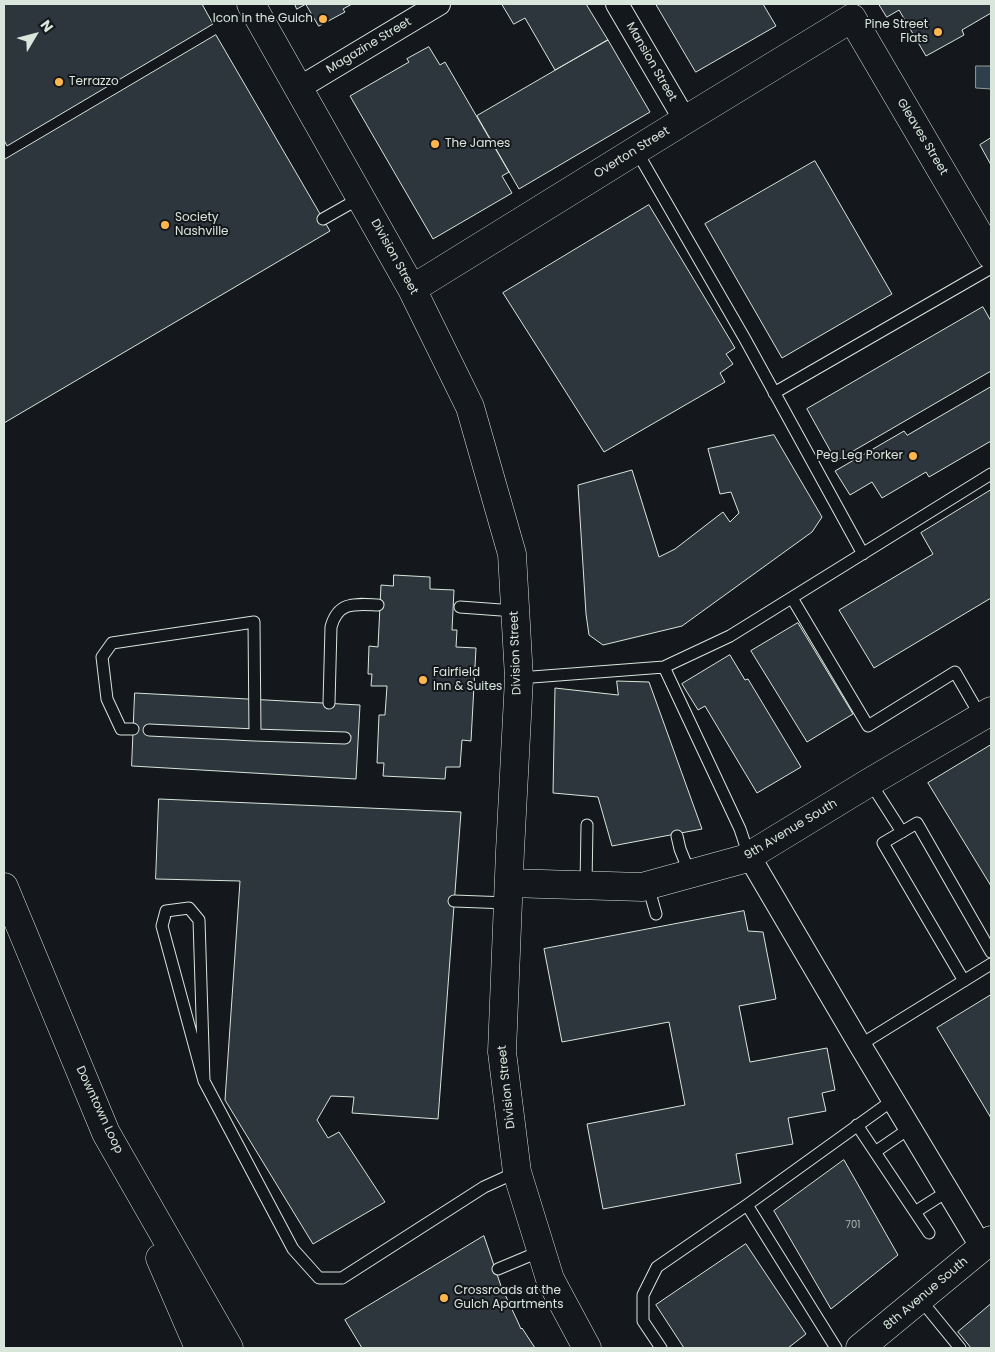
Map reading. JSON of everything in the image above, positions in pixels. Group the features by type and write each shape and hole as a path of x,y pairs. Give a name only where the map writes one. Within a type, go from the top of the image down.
{"main road":[{"name":"Division Street","path":"251,4 412,289 470,407 512,554 519,678 504,974 502,1052 517,1172 550,1280 587,1348"},
{"name":"Overton Street","path":"412,289 852,18"},
{"name":"Gleaves Street","path":"852,18 991,255"},
{"name":"9th Avenue South","path":"509,893 586,886 642,887 744,859 986,714"},
{"name":"Downtown Loop","path":"4,887 106,1133 229,1348"},
{"path":"106,1133 199,1348"},
{"name":"8th Avenue South","path":"860,1348 986,1244"}],"street":[{"name":"Magazine Street","path":"299,88 439,4"},
{"name":"Mansion Street","path":"617,4 685,120"},
{"path":"750,856 948,1191 986,1244"}],"lane":[{"path":"636,150 745,339 863,554"},
{"path":"323,219 360,198"},
{"path":"774,393 991,268"},
{"path":"519,678 664,667 730,636 991,474"},
{"path":"792,598 868,726 955,672 986,714"},
{"path":"329,704 331,627 334,617 339,611 355,604 378,605"},
{"path":"460,607 515,611"},
{"path":"133,729 121,729 107,699 102,658 112,643 254,622 255,735"},
{"path":"664,667 740,829 750,856"},
{"path":"149,730 345,738"},
{"path":"870,782 902,832"},
{"path":"964,981 883,843 917,823 991,952"},
{"path":"586,886 587,825"},
{"path":"677,836 690,874"},
{"path":"648,886 656,914"},
{"path":"454,901 509,893"},
{"path":"204,1081 199,920 189,908 166,910 162,926 204,1081 293,1249 319,1278 342,1278 484,1187 517,1172"},
{"path":"860,1045 991,964"},
{"path":"661,1348 643,1321 643,1295 657,1267 893,1100"},
{"path":"857,1125 929,1234"},
{"path":"875,1152 910,1128"},
{"path":"915,1212 948,1191"},
{"path":"747,1205 836,1348"},
{"path":"498,1269 541,1251"},
{"path":"920,1299 960,1348"}],"water":[{"path":"976,66 991,66 991,89 976,88"}],"building":[{"name":"Terrazzo","path":"4,4 202,4 213,24 7,146 4,140"},
{"name":"Icon in the Gulch","path":"295,4 306,4 297,9"},
{"name":"Icon in the Gulch","path":"306,4 352,4 343,9 345,12 319,26"},
{"path":"502,4 586,4 608,40 555,70 525,18 514,24"},
{"path":"656,4 763,4 776,26 696,72"},
{"name":"Pine Street Flats","path":"879,4 991,4 991,13 962,30 964,35 926,56 899,10 887,17"},
{"name":"Society Nashville","path":"216,35 330,231 4,423 4,160"},
{"path":"608,40 650,112 519,189 477,116"},
{"name":"The James","path":"429,47 440,65 445,62 509,172 502,176 512,193 433,239 350,96 409,62 407,59"},
{"path":"991,138 991,165 980,145"},
{"path":"815,161 892,294 782,358 705,224"},
{"path":"649,205 735,348 726,354 733,364 720,373 725,382 604,452 503,293"},
{"path":"983,307 991,321 991,371 836,461 807,409"},
{"name":"Peg Leg Porker","path":"991,387 991,441 929,477 926,472 882,498 872,482 850,495 835,471 904,431 907,435"},
{"path":"774,435 822,517 812,532 682,626 603,645 589,635 578,485 632,470 659,557 675,549 723,512 730,522 739,513 731,492 720,494 708,449"},
{"path":"991,490 991,598 874,668 839,610 933,554 921,533"},
{"name":"Fairfield Inn & Suites","path":"394,575 430,577 430,589 454,590 452,630 457,630 456,647 476,648 471,741 462,740 460,767 446,767 445,779 383,776 384,763 377,763 379,715 385,715 387,686 371,686 372,674 368,674 369,646 378,647 381,585 393,586"},
{"path":"798,623 853,714 807,742 751,651"},
{"path":"730,655 745,680 748,679 801,767 757,793 705,706 698,710 682,684"},
{"path":"617,681 649,682 702,829 612,846 598,797 553,793 555,688 618,695"},
{"path":"135,693 360,705 356,779 132,766"},
{"path":"991,745 991,886 928,783"},
{"path":"159,799 461,812 438,1119 352,1113 354,1097 331,1096 317,1120 328,1138 339,1132 385,1202 313,1244 225,1100 240,881 156,879"},
{"path":"744,911 748,931 763,932 776,999 739,1006 750,1062 827,1048 835,1090 822,1093 826,1111 788,1118 793,1144 736,1154 741,1183 603,1209 587,1124 685,1105 669,1022 562,1042 544,949"},
{"path":"991,995 991,1118 937,1028"},
{"path":"844,1160 898,1255 831,1309 774,1211"},
{"name":"Crossroads at the Gulch Apartments","path":"484,1236 501,1286 521,1329 535,1348 362,1348 345,1320"},
{"path":"746,1244 806,1334 788,1348 684,1348 656,1305"},
{"path":"991,1304 991,1348 971,1348 958,1332"}],"place":[{"name":"Icon in the Gulch","path":"323,19"},
{"name":"Pine Street Flats","path":"938,32"},
{"name":"Terrazzo","path":"59,82"},
{"name":"The James","path":"435,144"},
{"name":"Society Nashville","path":"165,225"},
{"name":"Peg Leg Porker","path":"913,456"},
{"name":"Fairfield Inn & Suites","path":"423,680"},
{"name":"Crossroads at the Gulch Apartments","path":"444,1298"}]}
